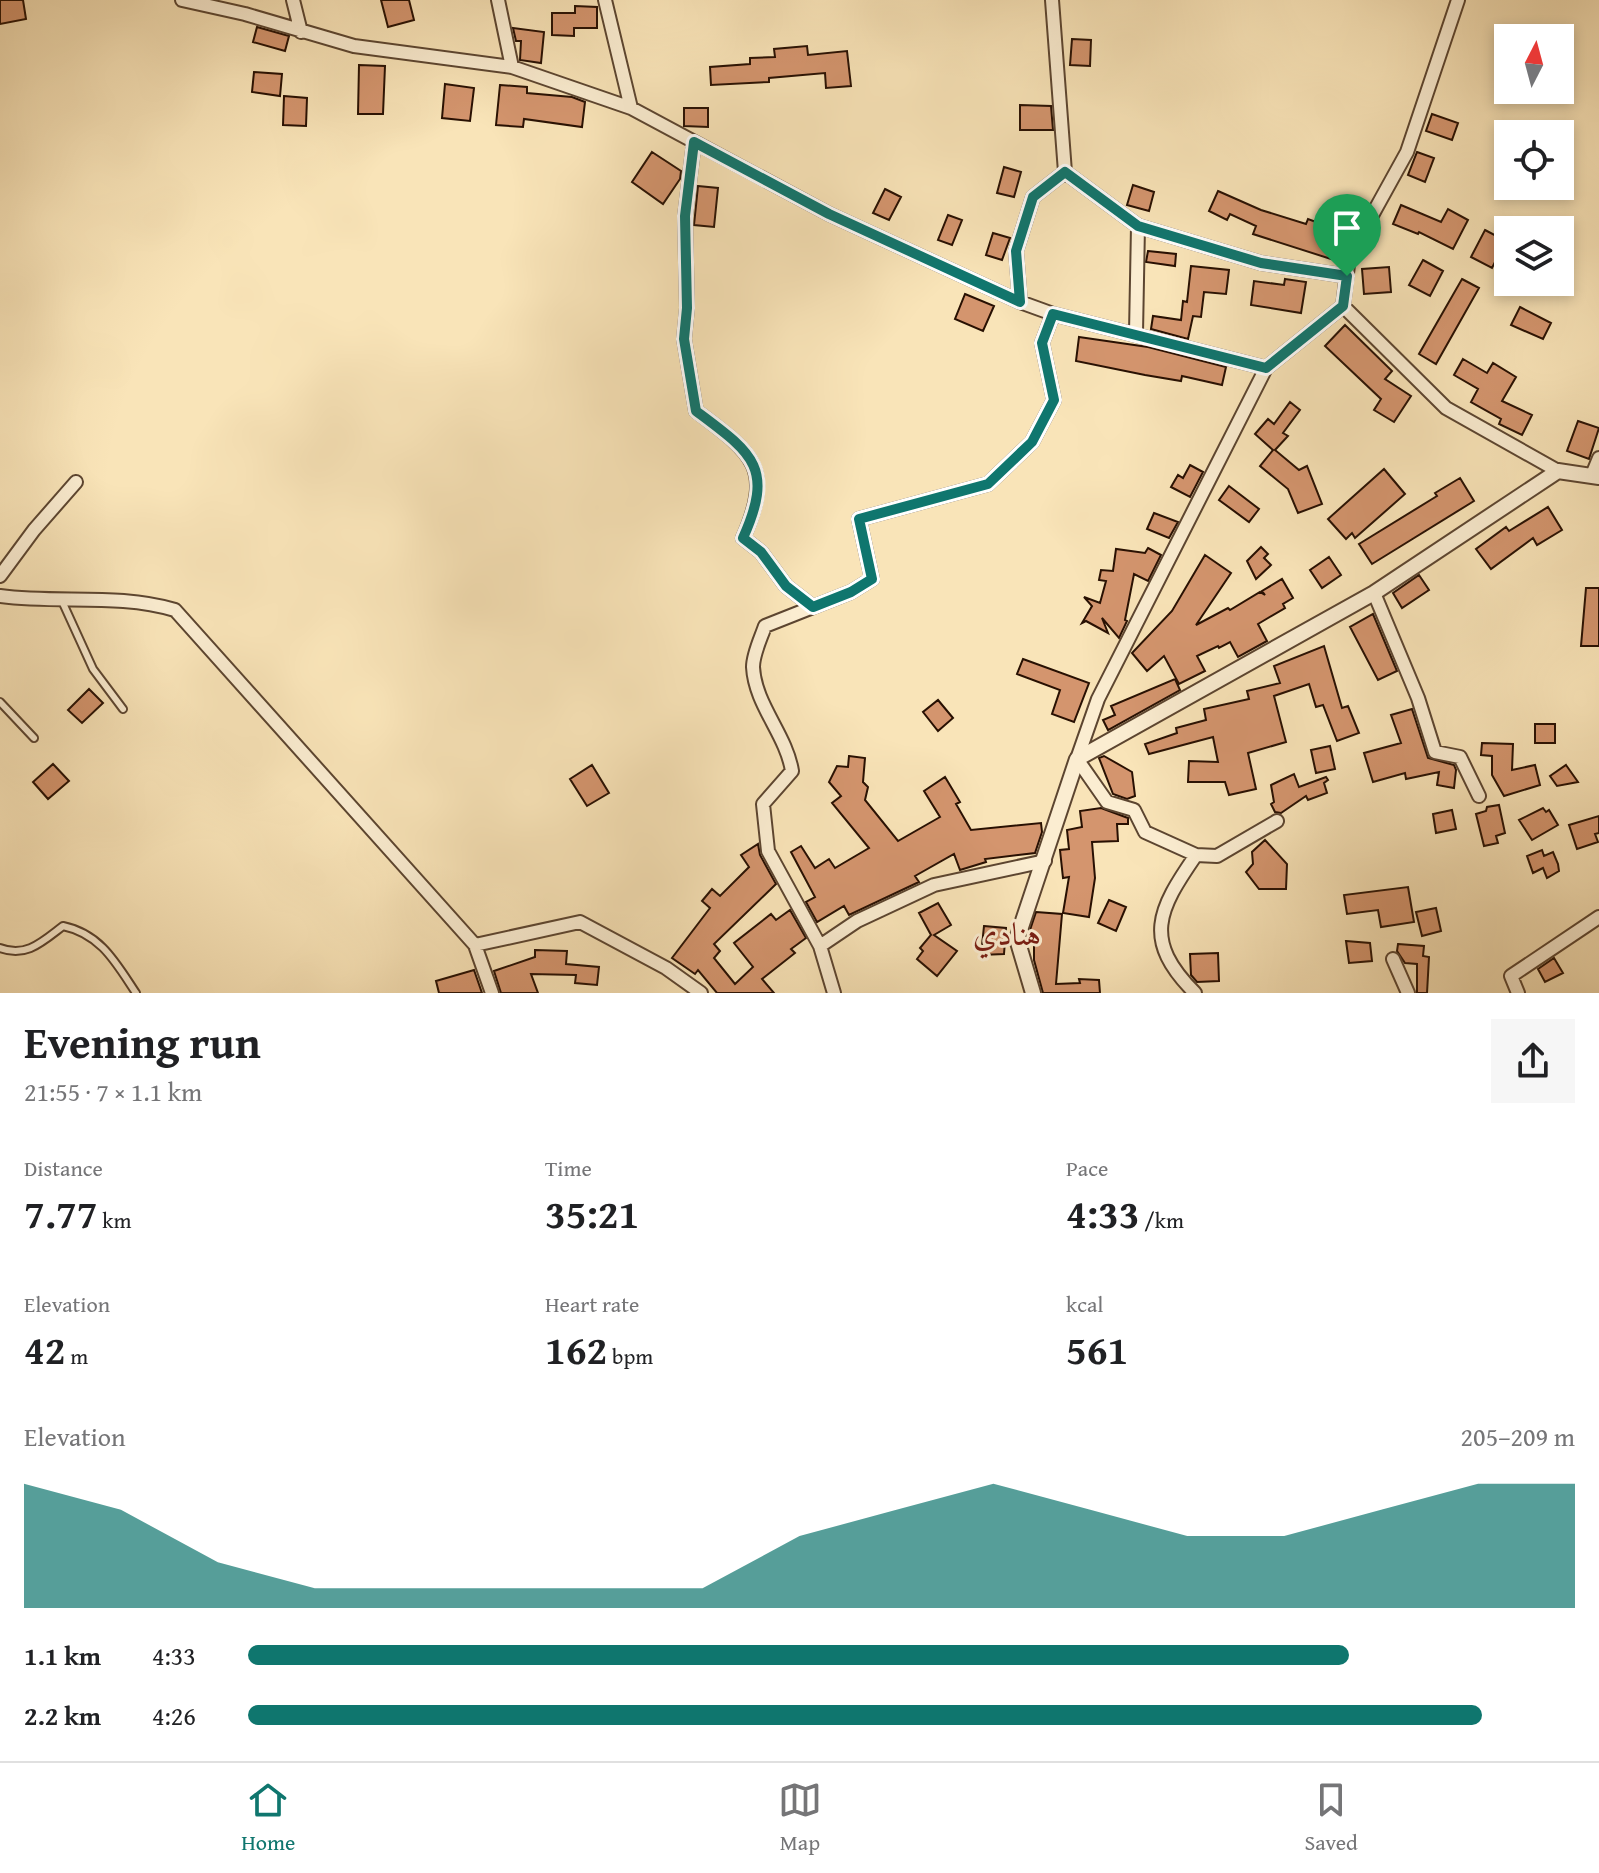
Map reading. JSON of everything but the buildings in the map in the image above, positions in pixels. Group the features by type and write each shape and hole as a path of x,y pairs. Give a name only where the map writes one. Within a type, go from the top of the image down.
{"street":[{"path":"182,0 245,14 354,46 512,67 631,108 829,214 1020,302 1053,314 1266,368"},
{"path":"293,0 301,32"},
{"path":"498,0 512,67"},
{"path":"605,0 631,108"},
{"path":"1052,0 1065,172 1138,226 1261,263 1347,276"},
{"path":"1033,993 1017,939 1098,699 1266,368 1343,306 1349,257 1407,152 1458,0"},
{"path":"694,142 685,216 687,308 684,339 696,411 754,461 759,476 755,512 743,538 761,552 786,586 813,607"},
{"path":"1020,302 1016,251 1033,197 1065,172"},
{"path":"1136,333 1138,226"},
{"path":"1343,306 1446,408 1558,471 1595,476 1599,458"},
{"path":"834,993 820,946 768,851 763,804 792,771 789,750 757,691 753,664 765,626 851,592 872,579 859,519 988,484 1032,442 1054,400 1042,343 1053,314"},
{"path":"1077,759 1374,593 1558,471"},
{"path":"0,576 34,530 76,482"},
{"path":"1374,593 1418,698 1435,752 1460,757 1479,796"},
{"path":"0,596 62,601 113,599 175,610 475,945 492,993"},
{"path":"1077,759 1107,802 1134,810 1145,832 1196,855 1217,856 1277,821"},
{"path":"1195,993 1173,971 1159,934 1168,895 1196,855"},
{"path":"820,946 857,921 934,885 1045,861"},
{"path":"1518,993 1511,976 1599,917"},
{"path":"475,945 580,922 666,968 701,993"},
{"path":"1393,959 1408,993"}],"lane":[{"path":"62,601 93,669 123,709"},
{"path":"0,702 34,738"},
{"path":"0,948 16,954 31,949 63,926 84,930 112,957 136,993"}],"district":[{"name":"هنادي","path":"1007,934"}],"route":[{"path":"694,142 829,214 1020,302 1016,251 1033,197 1065,172 1138,226 1261,263 1347,276 1343,306 1266,368 1053,314 1042,343 1054,400 1032,442 988,484 859,519 872,579 851,592 813,607 786,586 761,552 743,538 755,512 759,476 754,461 696,411 684,339 687,308 685,216 694,142"}]}
